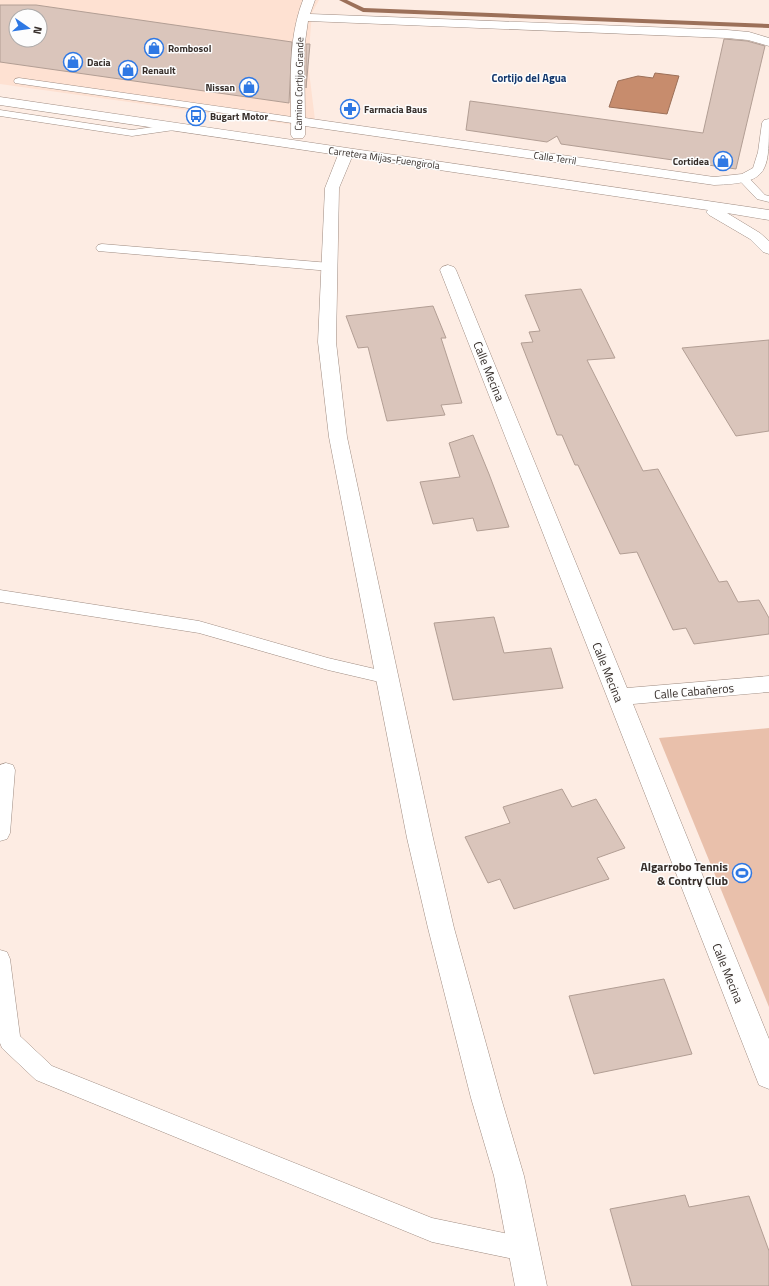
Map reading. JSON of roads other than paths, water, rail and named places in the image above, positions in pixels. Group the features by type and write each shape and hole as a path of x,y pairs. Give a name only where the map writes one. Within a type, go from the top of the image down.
{"street":[{"name":"Camino Cortijo Grande","path":"298,145 298,67 302,17 309,0"},
{"path":"302,17 727,34 749,36 769,42"},
{"name":"Carretera Mijas-Fuengirola","path":"0,101 769,215"},
{"name":"Calle Terril","path":"299,120 714,181 754,177 761,169 769,124"},
{"path":"347,152 332,188 327,342 338,437 420,838 441,928 486,1098 509,1176 531,1286"},
{"path":"699,205 728,219 755,236 769,249"},
{"name":"Calle Mecina","path":"448,270 769,1075"},
{"name":"Calle Cabañeros","path":"618,697 769,684"}],"lane":[{"path":"19,82 299,120"},
{"path":"0,113 132,133 174,127"},
{"path":"744,179 761,197 769,199"},
{"path":"102,248 330,267"},
{"path":"0,596 199,628 328,664 388,678"},
{"path":"0,833 6,770"},
{"path":"0,959 10,1041 44,1073 432,1230 523,1249"}],"waterway":[{"path":"342,0 363,10 769,26"}],"place":[{"name":"Rombosol","path":"154,48"},
{"name":"Dacia","path":"73,62"},
{"name":"Renault","path":"128,70"},
{"name":"Nissan","path":"249,87"},
{"name":"Farmacia Baus","path":"350,109"},
{"name":"Bugart Motor","path":"196,116"},
{"name":"Cortidea","path":"723,161"},
{"name":"Algarrobo Tennis & Contry Club","path":"742,873"}],"district":[{"name":"Cortijo del Agua","path":"529,78"}]}
